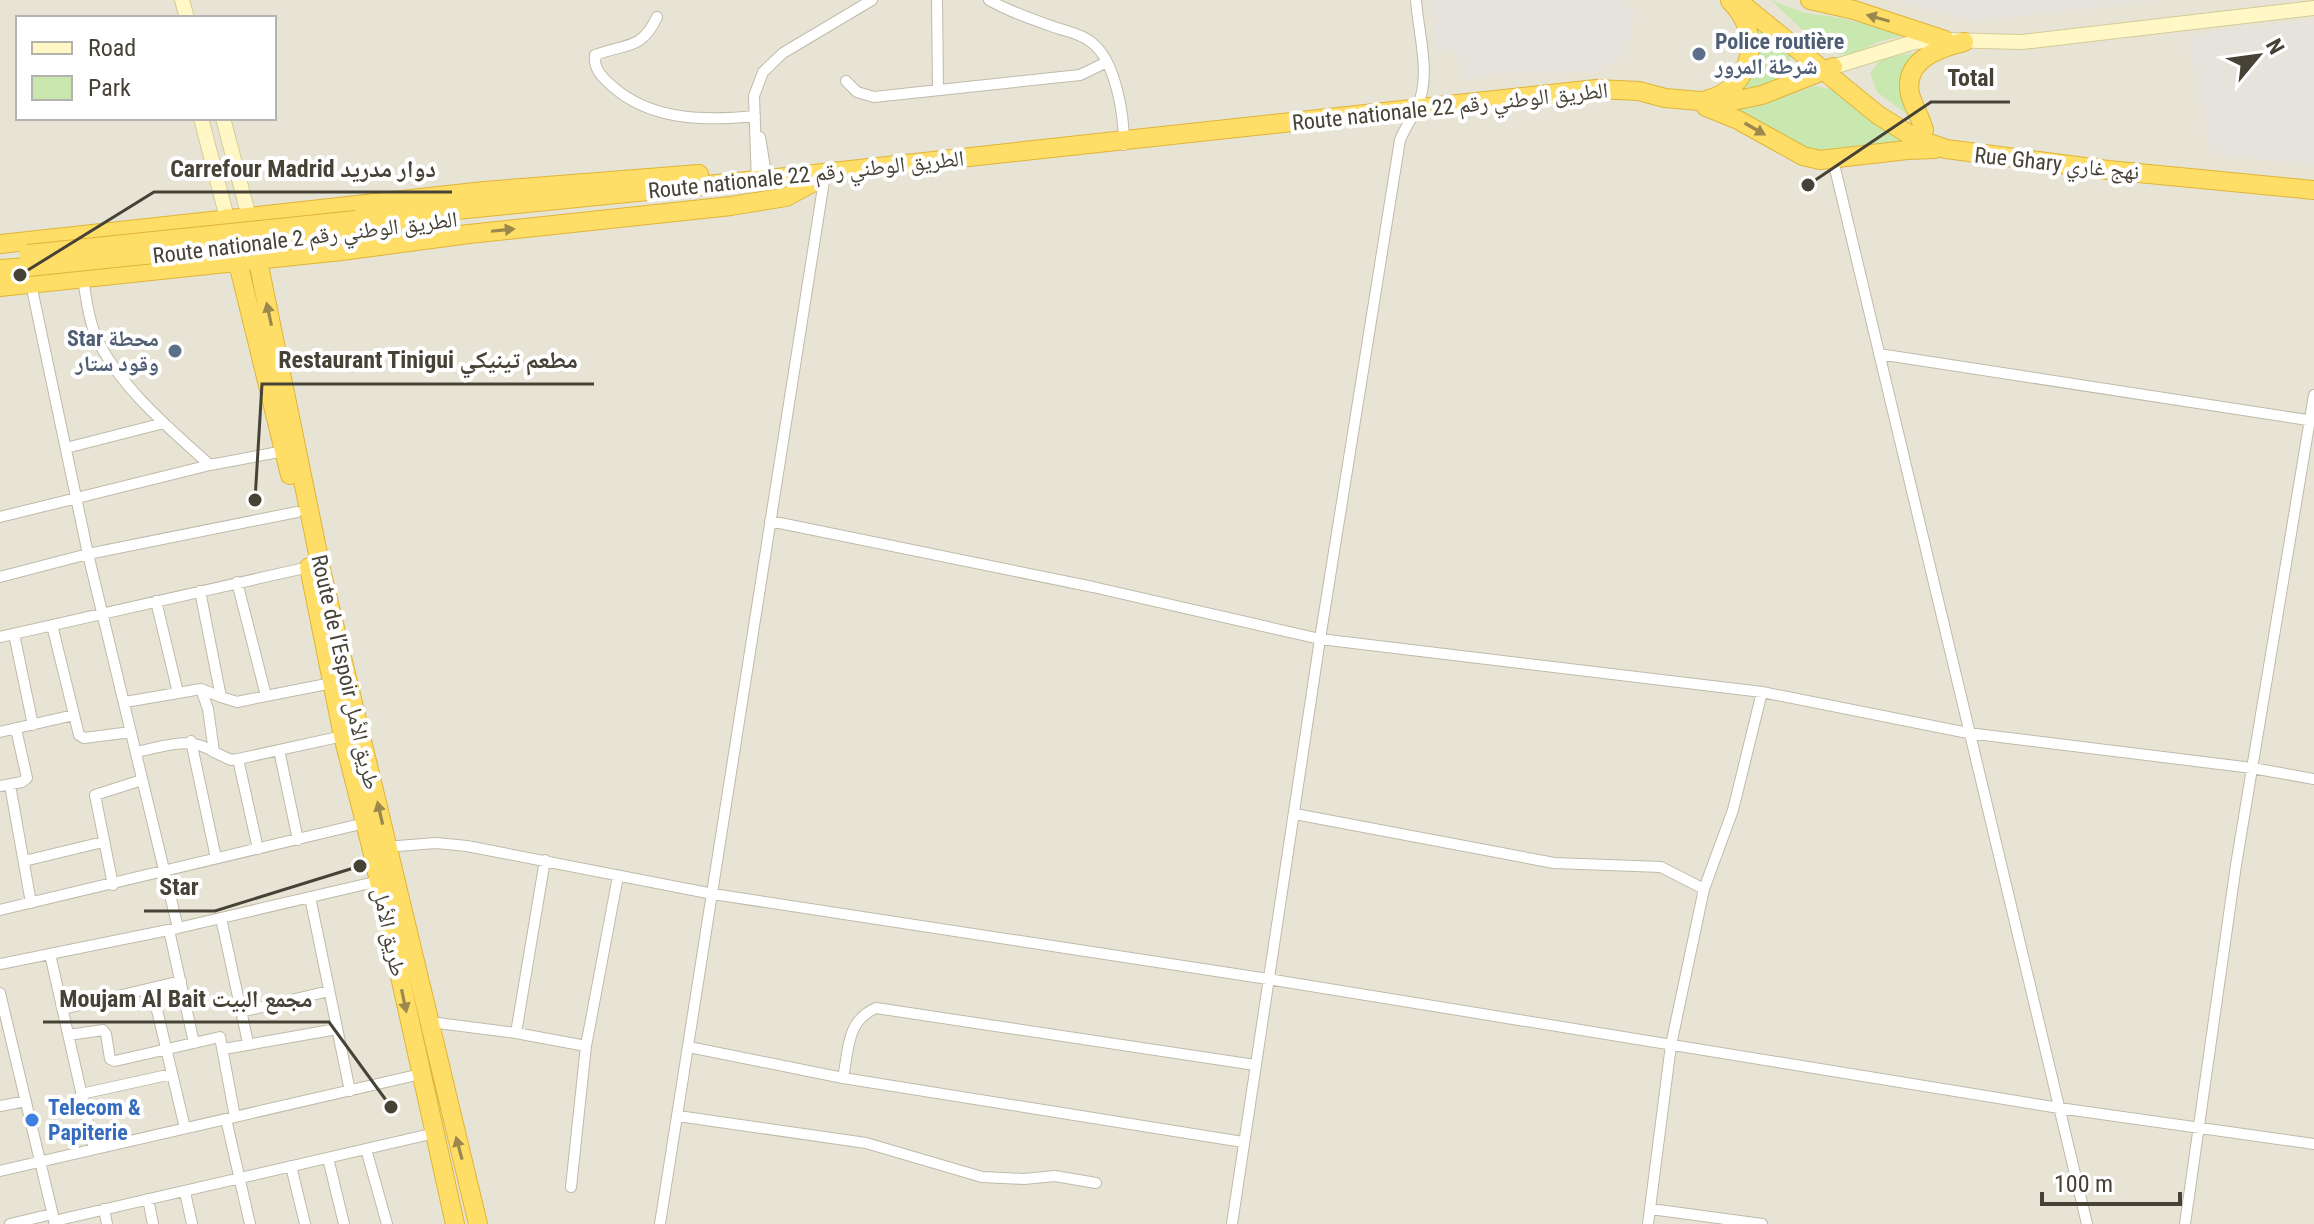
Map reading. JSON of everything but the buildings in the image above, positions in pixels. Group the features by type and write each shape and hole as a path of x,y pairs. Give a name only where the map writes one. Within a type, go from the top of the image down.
{"highway":[{"path":"1692,102 1724,94 1738,80 1748,63 1750,43 1746,24 1729,0"},
{"path":"1737,0 1828,69"},
{"path":"1760,0 1828,69"},
{"path":"1810,0 1854,10 1945,40"},
{"path":"1692,102 1738,120 1803,156 1833,160 1917,140 1910,78 1915,68 1931,53 1964,42"},
{"path":"1692,102 1744,101 1828,69"},
{"name":"Rue Ghary نهج غاري","path":"1828,69 1878,115 1917,140 1946,149 2108,170 2314,190"},
{"name":"Route nationale 22 الطريق الوطني رقم","path":"581,202 1412,114 1596,89 1639,91 1692,102"},
{"name":"Rue Ghary نهج غاري","path":"1917,140 2314,178"},
{"name":"Route nationale 22 الطريق الوطني رقم","path":"759,183 819,182 1124,144"},
{"path":"0,244 484,191 666,176 716,173 738,175 759,183"},
{"path":"0,256 29,268 83,279 731,206 786,197 819,182"},
{"name":"Route nationale الطريق الوطني رقم 2","path":"29,268 357,226 581,202"},
{"name":"Route de l’Espoir طريق الأمل","path":"249,217 380,848 430,1022 478,1224"},
{"path":"227,218 239,263"},
{"name":"طريق الأمل","path":"239,263 274,405 343,736 365,823 380,848 379,881 455,1224"},
{"path":"0,269 29,268"},
{"path":"0,287 29,268"}],"street":[{"path":"759,183 755,120 757,86 772,61 872,0"},
{"path":"937,0 938,89"},
{"path":"989,0 1093,43 1112,73 1124,144"},
{"path":"1232,1224 1320,639 1400,140 1421,93 1423,69 1416,0"},
{"path":"1828,69 1897,46 1945,40 2022,42 2314,8"},
{"path":"657,17 649,34 640,43 595,55 594,62 601,76 628,100 664,114 716,120 755,120"},
{"path":"846,81 857,92 874,97 1080,75 1107,62"},
{"path":"202,120 227,218"},
{"name":"Route de l’Espoir طريق الأمل","path":"224,120 249,217"},
{"path":"1833,160 2087,1224"},
{"path":"660,1224 770,521 819,182"},
{"path":"29,268 88,554 164,872 194,1043"},
{"path":"83,279 95,333 104,351 125,381 164,423 210,465"},
{"path":"1879,354 2312,421"},
{"path":"2185,1224 2252,768 2314,395"},
{"path":"66,448 164,423"},
{"path":"0,517 210,465 284,451"},
{"path":"0,577 88,554 297,512"},
{"path":"770,521 1093,587 1320,639 1762,692 1968,733 2252,768 2314,779"},
{"path":"0,637 309,567"},
{"path":"237,582 266,696"},
{"path":"200,591 221,697"},
{"path":"156,601 178,693"},
{"path":"52,625 81,737 131,732"},
{"path":"14,634 33,725"},
{"path":"125,702 201,689 237,702 332,683"},
{"path":"201,689 208,709 214,752"},
{"path":"1648,1224 1671,1045 1704,889 1733,810 1762,692"},
{"path":"0,732 74,715"},
{"path":"16,729 27,778 5,786 31,903"},
{"path":"136,752 191,741 203,744 231,760 343,736"},
{"path":"191,741 216,858"},
{"path":"279,750 298,840"},
{"path":"238,759 258,849"},
{"path":"113,885 95,795 142,780"},
{"path":"1295,814 1554,863 1661,867 1704,889"},
{"path":"0,910 365,823"},
{"path":"24,861 103,842"},
{"path":"380,848 436,843 545,860 713,894 1268,979 2059,1108 2314,1144"},
{"path":"516,1033 545,860"},
{"path":"571,1187 586,1046 618,876"},
{"path":"0,964 174,929 379,881"},
{"path":"310,897 350,1091"},
{"path":"221,918 248,1043"},
{"path":"50,954 94,1149"},
{"path":"63,1009 181,981"},
{"path":"152,989 185,1128"},
{"path":"241,1012 329,991"},
{"path":"0,993 54,1220"},
{"path":"843,1078 854,1022 861,1014 876,1008 1255,1065"},
{"path":"430,1022 586,1046"},
{"path":"224,1049 337,1029"},
{"path":"69,1035 103,1030 110,1059 115,1061 220,1037 239,1178 250,1224"},
{"path":"689,1047 843,1078 1243,1142"},
{"path":"81,1094 172,1074"},
{"path":"0,1171 421,1074"},
{"path":"0,1106 26,1101"},
{"path":"678,1116 866,1143 982,1177 1024,1179 1055,1176 1096,1183"},
{"path":"10,1224 54,1220 185,1192 435,1133"},
{"path":"366,1149 387,1224"},
{"path":"328,1158 344,1224"},
{"path":"291,1166 305,1224"},
{"path":"185,1192 192,1224"},
{"path":"148,1199 153,1224"},
{"path":"104,1209 107,1224"},
{"path":"1651,1209 1762,1224"}],"shaded area":[{"path":"0,0 2314,0 2314,1224 0,1224"},
{"path":"1430,0 1621,0 1636,10 1627,51 1601,72 1511,73 1462,80 1455,51 1437,53"},
{"path":"1892,0 2169,0 1971,22"},
{"path":"2314,19 2314,165 2211,155 2187,35"}],"green space":[{"path":"1771,0 1805,13 1909,34 1878,42 1850,55 1838,54 1812,39"},
{"path":"1752,23 1789,50 1788,72 1775,84 1734,95"},
{"path":"1918,52 1916,121 1877,92 1870,73 1881,59"},
{"path":"1814,86 1830,89 1907,144 1814,151 1798,146 1762,123 1731,110 1763,105"}],"place":[{"name":"Police routière شرطة المرور","path":"1699,54"},
{"name":"Total","path":"1808,185"},
{"name":"Carrefour Madrid دوار مدريد","path":"20,275"},
{"name":"Star محطة وقود ستار","path":"175,351"},
{"name":"Restaurant Tinigui مطعم تينيكي","path":"255,500"},
{"name":"Star","path":"360,866"},
{"name":"Moujam Al Bait مجمع البيت","path":"391,1107"},
{"name":"Telecom & Papiterie","path":"32,1120"}]}
